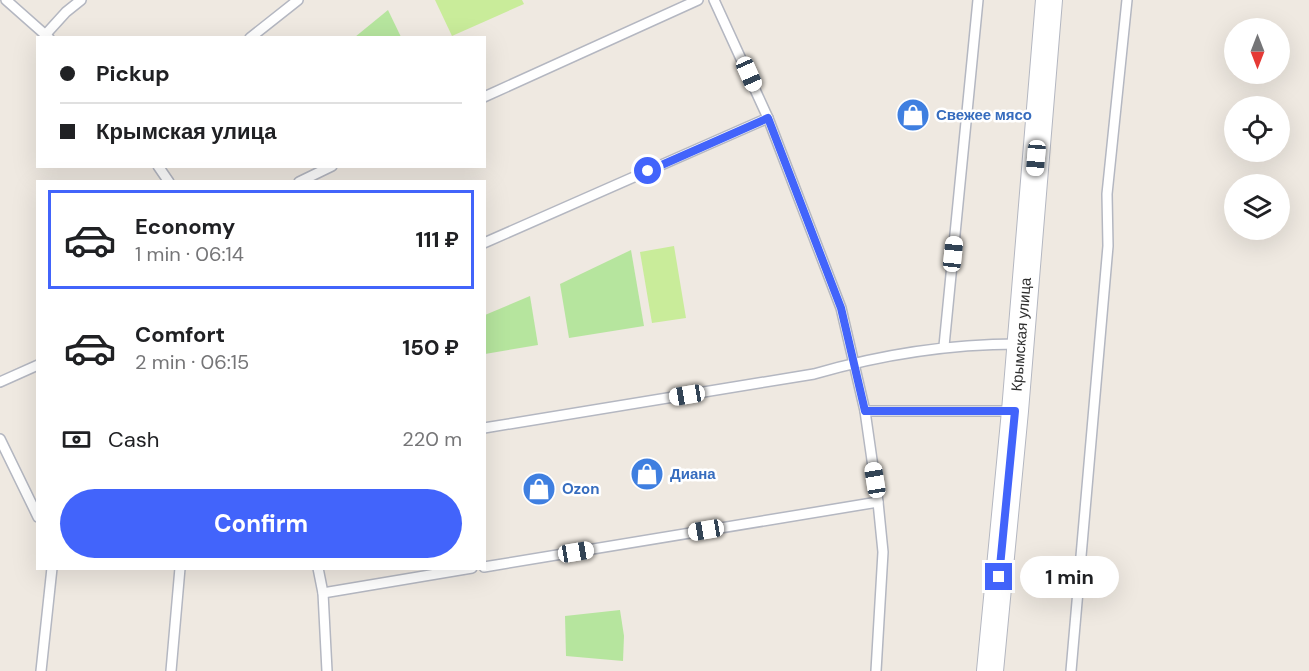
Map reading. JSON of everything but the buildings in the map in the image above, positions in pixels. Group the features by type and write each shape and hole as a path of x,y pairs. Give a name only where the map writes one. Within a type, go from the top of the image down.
{"street":[{"name":"Крымская улица","path":"990,671 1021,344 1049,0"}],"lane":[{"path":"6,0 48,36 66,12 81,0"},
{"path":"253,36 298,0"},
{"path":"486,96 698,0"},
{"path":"714,0 768,118 841,308 865,411 883,552 876,671"},
{"path":"944,346 978,0"},
{"path":"1071,671 1108,246 1107,194 1127,0"},
{"path":"486,242 768,118"},
{"path":"303,180 328,168"},
{"path":"486,428 814,374 853,363 944,346 1021,344"},
{"path":"0,382 36,366"},
{"path":"865,411 1015,411"},
{"path":"0,439 36,513"},
{"path":"486,567 878,502"},
{"path":"41,671 52,570"},
{"path":"171,671 180,570"},
{"path":"318,570 323,593 327,671"},
{"path":"323,593 460,570"}],"green space":[{"path":"435,0 522,0 524,4 452,36"},
{"path":"388,10 401,36 356,36"},
{"path":"674,246 686,318 652,323 640,252"},
{"path":"631,250 644,326 569,338 560,284"},
{"path":"530,296 538,345 486,354 486,315"},
{"path":"620,610 624,636 623,661 566,656 565,616"}],"place":[{"name":"Свежее мясо","path":"913,115"},
{"name":"Диана","path":"647,474"},
{"name":"Ozon","path":"539,489"}],"route":[{"path":"648,171 768,118 841,308 865,411 1015,411 999,577"}]}
